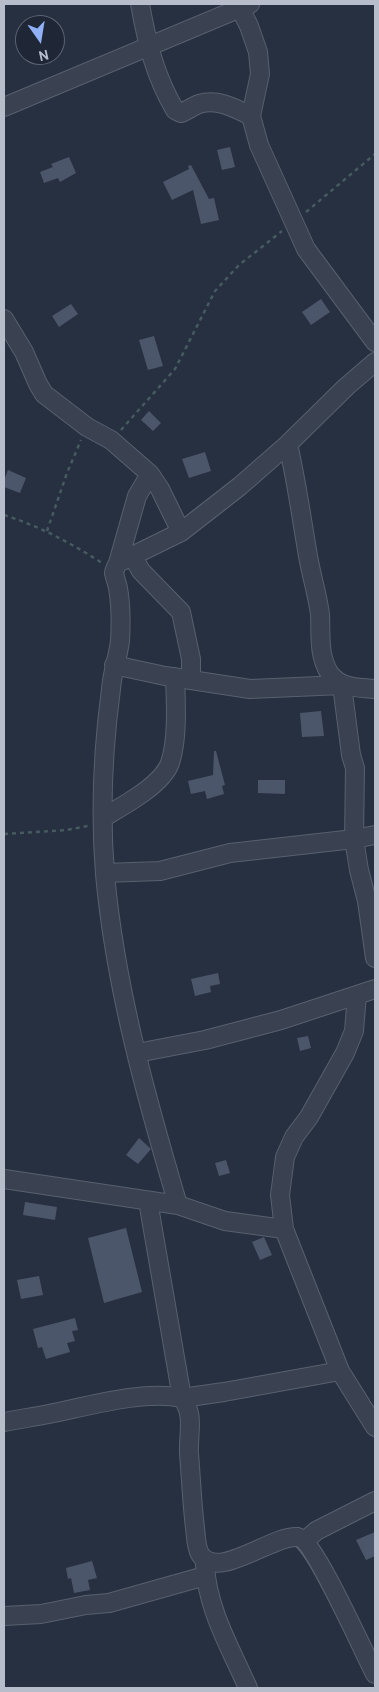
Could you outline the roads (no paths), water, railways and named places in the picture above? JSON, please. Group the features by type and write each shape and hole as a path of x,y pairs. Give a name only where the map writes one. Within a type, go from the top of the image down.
{"street":[{"path":"140,4 148,46 157,76 175,110 181,113 197,104 214,102 235,108 252,116"},
{"path":"4,107 245,6 249,26 258,52 260,74 252,116 259,145 306,249 375,342"},
{"path":"4,319 24,352 44,394 87,427 112,440 150,474 160,489 181,532"},
{"path":"121,563 181,532 240,486 288,444 346,387 375,362"},
{"path":"288,444 320,614 320,639 324,660 330,672 342,685 351,755 355,768 354,839 358,870 367,901 375,958"},
{"path":"150,474 137,496 121,563 118,589 120,642 114,665 106,731 105,873 114,941 137,1053 154,1124 178,1205"},
{"path":"104,820 155,782 169,764 183,678 191,659 181,612 141,571 121,563"},
{"path":"114,665 250,689 342,685 375,689"},
{"path":"105,873 160,871 230,853 375,835"},
{"path":"137,1053 205,1040 281,1020 375,989"},
{"path":"357,995 354,1031 346,1053 309,1117 294,1137 285,1157 280,1195 284,1230 340,1371 375,1427"},
{"path":"4,1179 178,1205 225,1221 284,1230"},
{"path":"148,1201 182,1398 190,1413 189,1448 196,1539 216,1615 248,1688"},
{"path":"4,1422 107,1402 168,1395 182,1398 340,1371"},
{"path":"305,1541 316,1531 375,1501"},
{"path":"4,1616 41,1614 86,1605 109,1603 205,1568 212,1563 225,1562 291,1538 300,1537 305,1541 330,1583 375,1674"}]}
